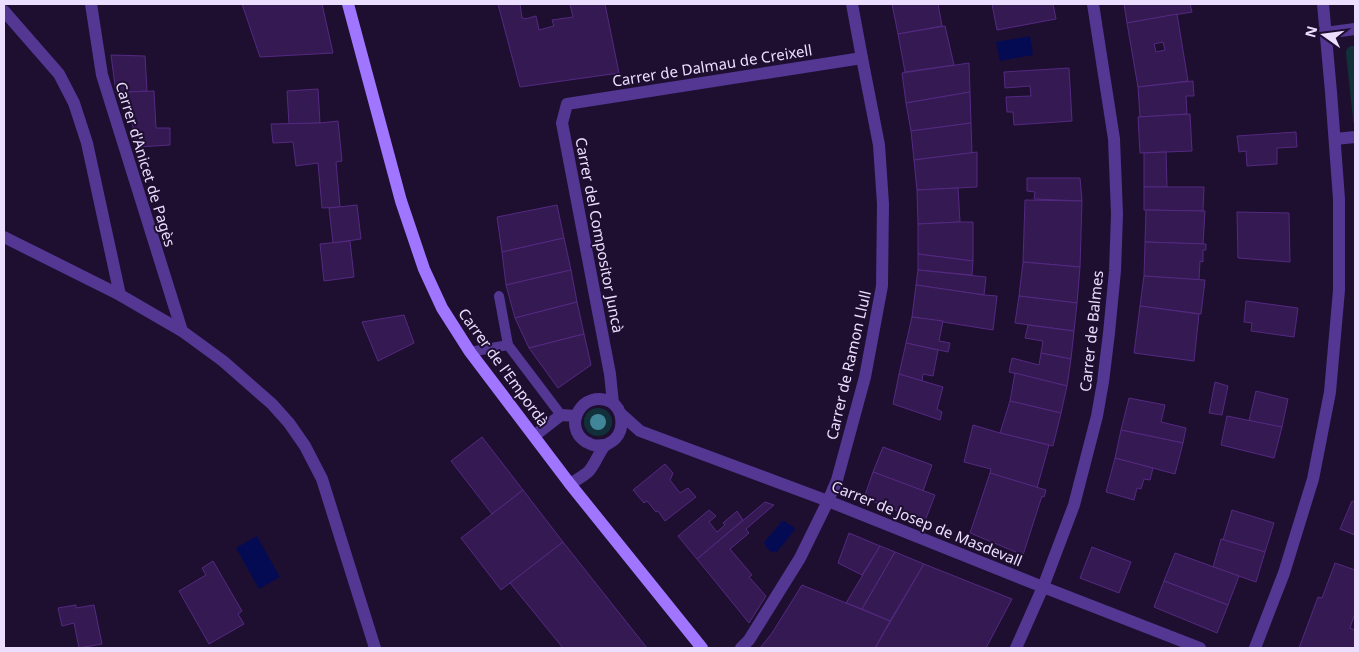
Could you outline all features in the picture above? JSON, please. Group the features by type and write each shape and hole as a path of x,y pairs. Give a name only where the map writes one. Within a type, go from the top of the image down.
{"main road":[{"name":"Carrer de l'Empordà","path":"348,4 401,201 424,270 442,308 470,352 570,484 702,648"}],"street":[{"name":"Carrer d'Anicet de Pagès","path":"91,4 102,75 182,331"},
{"name":"Carrer de Ramon Llull","path":"740,648 749,640 800,558 837,480 865,377 882,286 883,204 879,145 852,4"},
{"name":"Carrer de Balmes","path":"1016,648 1043,587 1074,505 1097,416 1106,352 1114,271 1117,214 1114,139 1093,4"},
{"path":"1255,648 1284,573 1313,480 1330,392 1339,290 1339,200 1323,4"},
{"path":"4,11 59,74 74,103 87,143 120,295"},
{"path":"1325,33 1355,29"},
{"name":"Carrer de Dalmau de Creixell","path":"567,104 862,58"},
{"name":"Carrer del Compositor Juncà","path":"567,104 562,123 610,374 612,405"},
{"path":"1334,139 1355,137"},
{"path":"4,237 120,295 182,331 223,361 272,404 290,423 305,446 322,479 375,648"},
{"path":"591,400 612,405 640,431 610,442 592,445 582,439 575,428 576,416 581,406 591,400"},
{"path":"570,484 589,471 622,427 612,405"},
{"path":"534,436 561,415 576,416"},
{"name":"Carrer de Josep de Masdevall","path":"640,431 828,501 1200,648"}],"lane":[{"path":"499,296 508,345 561,415"},
{"path":"470,352 508,345"}],"shaded area":[{"path":"1030,36 1033,55 1000,61 996,42"},
{"path":"1355,46 1355,123 1353,123 1346,54 1347,49"},
{"path":"598,408 608,412 612,422 608,432 598,436 588,432 584,422 588,412"},
{"path":"782,521 795,528 777,552 773,551 772,553 764,544"},
{"path":"257,536 280,577 259,589 236,548"}],"building":[{"path":"242,4 322,4 333,53 260,57"},
{"path":"498,4 520,4 522,18 536,16 539,30 554,26 552,20 573,17 570,4 605,4 619,73 520,87"},
{"path":"892,4 938,4 942,26 898,34"},
{"path":"992,4 1053,4 1056,19 997,30"},
{"path":"1124,4 1190,4 1192,12 1127,23"},
{"path":"1177,14 1188,81 1138,87 1127,23","holes":["1163,42 1165,50 1156,52 1154,44"]},
{"path":"945,26 954,65 905,72 898,34"},
{"path":"111,55 145,56 147,91 116,93"},
{"path":"969,63 970,92 906,103 902,73"},
{"path":"1069,68 1072,121 1014,125 1013,112 1007,112 1006,97 1031,96 1030,86 1005,88 1004,72"},
{"path":"1193,81 1194,96 1186,96 1187,114 1140,117 1138,87"},
{"path":"318,89 320,123 289,124 287,91"},
{"path":"154,91 156,128 170,128 170,145 138,147 124,92"},
{"path":"970,92 971,123 911,131 906,103"},
{"path":"1190,114 1192,151 1140,153 1138,117"},
{"path":"338,121 342,161 336,162 340,207 322,208 318,163 296,166 293,142 273,143 271,124"},
{"path":"971,123 972,153 914,160 911,131"},
{"path":"1296,132 1297,147 1277,148 1277,164 1247,166 1246,151 1239,152 1237,136"},
{"path":"977,152 977,187 917,190 914,160"},
{"path":"1166,152 1167,187 1144,187 1144,153"},
{"path":"1027,178 1080,178 1082,201 1034,199 1035,192 1027,191"},
{"path":"1144,187 1204,187 1203,211 1144,210"},
{"path":"958,188 960,222 918,224 917,190"},
{"path":"1025,200 1082,201 1080,267 1023,262"},
{"path":"357,205 361,239 333,243 329,208"},
{"path":"557,205 564,238 502,252 497,217"},
{"path":"1146,210 1205,211 1203,244 1145,242"},
{"path":"1237,212 1289,213 1290,262 1238,258"},
{"path":"973,222 973,261 918,254 918,224"},
{"path":"564,238 571,270 506,285 502,252"},
{"path":"350,241 354,277 324,281 320,244"},
{"path":"1145,242 1206,244 1206,250 1203,250 1203,262 1200,261 1199,280 1144,276"},
{"path":"918,254 973,261 972,275 918,270"},
{"path":"1023,262 1080,267 1077,303 1019,296"},
{"path":"571,270 577,302 515,318 506,285"},
{"path":"918,270 986,277 984,295 916,285"},
{"path":"1144,276 1205,280 1201,314 1140,306"},
{"path":"916,285 997,296 993,330 912,317"},
{"path":"1019,296 1077,303 1074,331 1015,323"},
{"path":"1246,301 1298,308 1294,337 1251,331 1252,323 1244,322"},
{"path":"577,302 584,334 529,348 515,318"},
{"path":"1140,306 1199,314 1194,361 1134,353"},
{"path":"404,315 414,343 378,361 362,322"},
{"path":"912,317 943,321 939,341 950,343 948,352 906,343"},
{"path":"1028,325 1074,331 1071,359 1041,353 1043,341 1025,338"},
{"path":"584,334 591,365 558,388 529,348"},
{"path":"906,343 938,350 933,376 923,374 922,381 899,374"},
{"path":"1041,353 1071,359 1067,386 1009,372 1012,358 1039,365"},
{"path":"1015,373 1067,386 1061,413 1010,401"},
{"path":"899,374 943,387 937,409 942,412 940,420 893,404"},
{"path":"1215,382 1228,386 1222,415 1209,413"},
{"path":"1256,391 1288,399 1282,427 1249,421"},
{"path":"1129,398 1165,405 1161,422 1186,428 1183,443 1121,430"},
{"path":"1010,401 1061,413 1053,446 1000,433"},
{"path":"1227,416 1282,427 1274,458 1221,445"},
{"path":"973,425 1049,445 1037,488 990,473 991,469 964,462"},
{"path":"1121,430 1183,443 1175,474 1115,458"},
{"path":"482,437 523,490 492,514 451,461"},
{"path":"883,447 932,465 923,491 873,472"},
{"path":"1115,458 1153,468 1150,480 1144,479 1141,489 1137,488 1134,500 1106,492"},
{"path":"665,464 673,473 670,480 680,493 688,488 696,497 665,521 658,511 656,512 647,501 644,503 633,490"},
{"path":"873,472 935,495 925,521 864,498"},
{"path":"990,473 1046,490 1044,497 1042,496 1023,555 970,533"},
{"path":"523,490 563,542 501,590 461,538"},
{"path":"1352,501 1355,502 1355,535 1340,529"},
{"path":"765,502 774,505 746,529 749,533 730,549 752,575 749,577 766,596 749,623 697,559"},
{"path":"709,510 716,516 709,522 717,532 725,525 723,523 737,511 743,520 697,559 678,536"},
{"path":"1232,510 1274,523 1265,552 1223,540"},
{"path":"849,533 880,546 862,575 838,563"},
{"path":"1221,539 1265,552 1256,582 1213,567"},
{"path":"563,542 647,648 563,648 510,583"},
{"path":"880,546 895,552 862,609 846,603"},
{"path":"1092,547 1131,562 1119,593 1080,578"},
{"path":"895,552 924,564 890,621 862,609"},
{"path":"1175,553 1239,576 1228,605 1164,581"},
{"path":"213,561 242,611 238,614 244,624 209,644 179,591 206,575 202,568"},
{"path":"1335,563 1355,570 1355,613 1350,628 1355,630 1355,648 1299,648 1318,597 1322,598"},
{"path":"924,564 1012,599 986,648 875,648"},
{"path":"1164,581 1228,605 1217,633 1154,607"},
{"path":"802,585 890,621 875,648 760,648 772,633"},
{"path":"76,605 76,608 94,605 102,644 79,648 74,623 62,626 58,608"}]}
